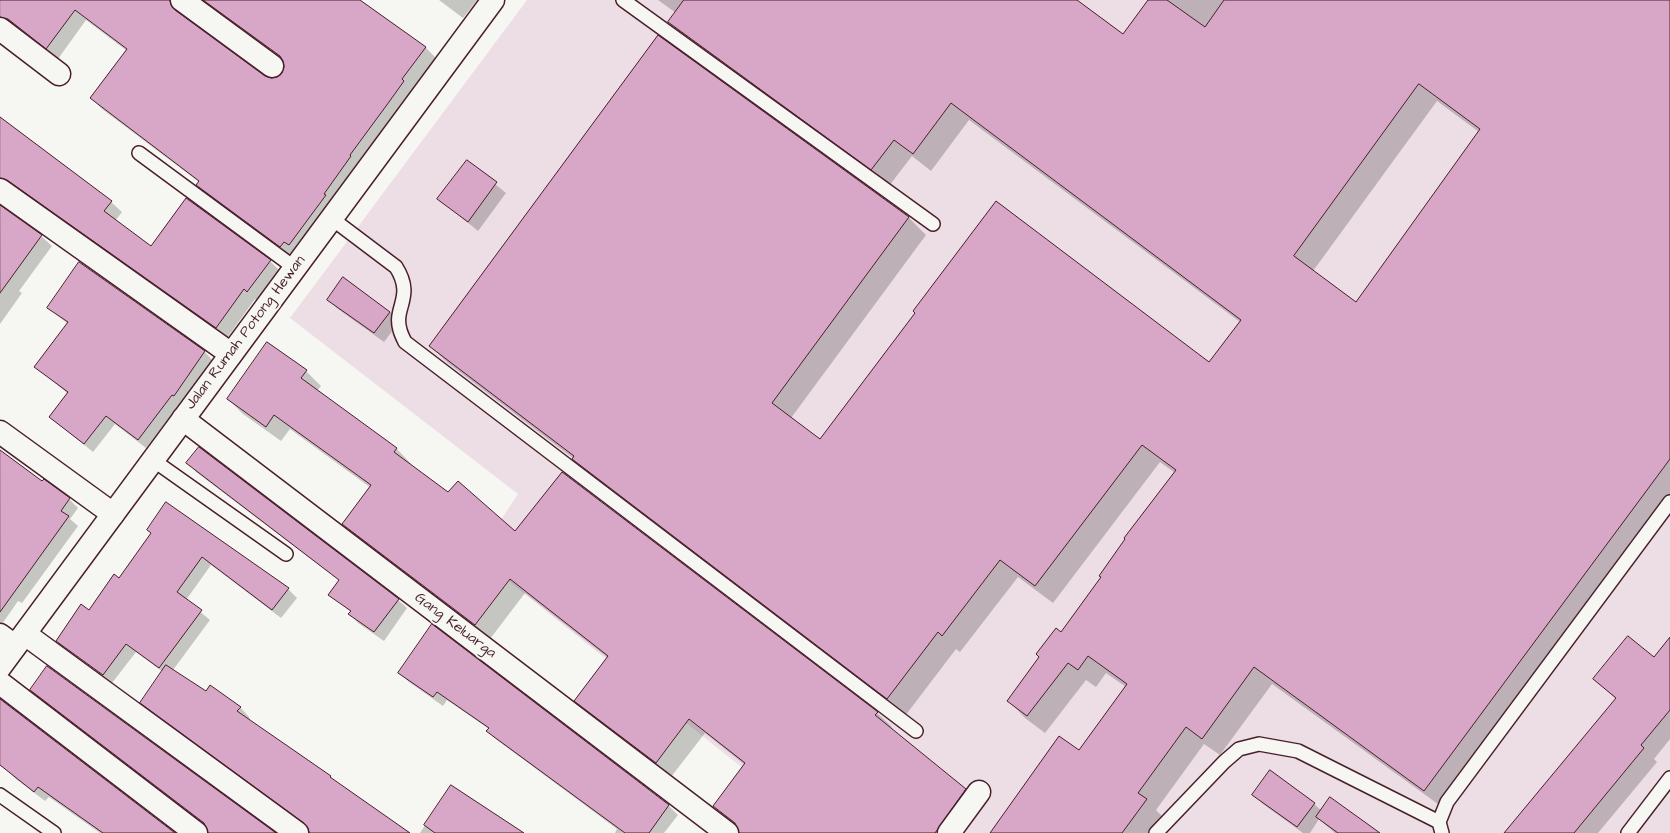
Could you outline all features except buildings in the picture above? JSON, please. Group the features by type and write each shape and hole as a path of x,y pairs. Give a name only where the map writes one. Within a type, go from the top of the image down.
{"street":[{"path":"182,0 272,66"},
{"name":"Jalan Rumah Potong Hewan","path":"0,667 13,638 113,514 493,0"},
{"path":"0,29 59,74"},
{"path":"0,190 231,354"},
{"name":"Gang Keluarga","path":"183,419 727,833"},
{"path":"0,432 113,514"},
{"path":"13,638 297,833"},
{"path":"0,683 196,833"},
{"path":"949,833 979,792"}],"lane":[{"path":"623,0 933,224"},
{"path":"139,153 295,268"},
{"path":"331,218 396,267 402,277 405,291 400,314 399,329 405,342 916,731"},
{"path":"153,460 286,554"},
{"path":"1156,833 1224,762 1239,749 1259,744 1298,751 1440,827 1447,802 1670,502"},
{"path":"1628,833 1670,778"},
{"path":"0,795 54,833"}],"shaded area":[{"path":"527,0 1670,0 1670,833 824,833 477,556 518,494 290,318"}]}
